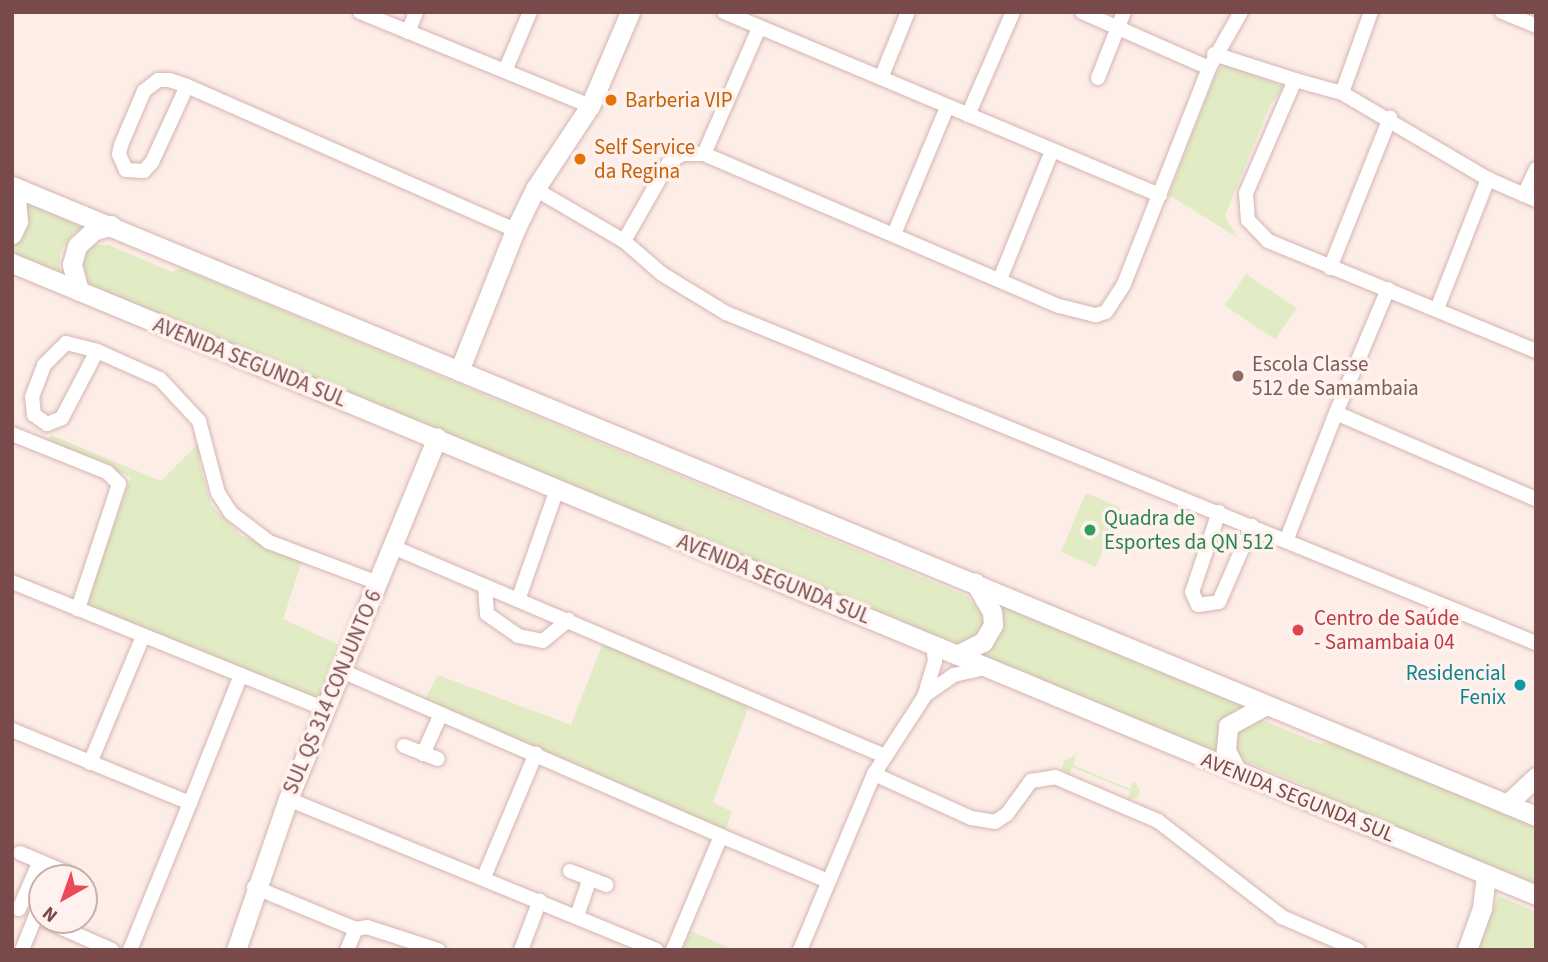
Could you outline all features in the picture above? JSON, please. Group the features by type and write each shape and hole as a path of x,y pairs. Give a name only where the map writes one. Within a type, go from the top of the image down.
{"main road":[{"path":"459,371 515,230 535,189 590,106 630,12"},
{"path":"12,234 18,221 13,186 1535,816 1536,777"},
{"path":"79,292 72,264 77,246 93,232 111,225"},
{"name":"AVENIDA SEGUNDA SUL","path":"12,263 1536,895"},
{"name":"SUL QS 314 CONJUNTO 6","path":"236,950 254,887 288,799 437,438"},
{"path":"959,654 983,642 993,625 992,611 975,583"},
{"path":"1237,772 1226,750 1228,726 1266,705"},
{"path":"1507,804 1536,777"},
{"path":"1467,950 1495,878"}],"street":[{"path":"360,12 590,106"},
{"path":"408,32 416,12"},
{"path":"505,71 530,12"},
{"path":"724,12 1160,195"},
{"path":"881,78 908,12"},
{"path":"968,115 1013,12"},
{"path":"1082,12 1117,29 1212,61 1342,93 1390,118 1488,179 1530,197 1536,169"},
{"path":"1098,78 1124,12"},
{"path":"624,241 668,164 682,154 704,154 1082,314 1106,312 1124,284 1212,61 1241,12"},
{"path":"1342,93 1371,12"},
{"path":"1502,12 1536,26"},
{"path":"704,154 759,28"},
{"path":"187,86 152,162 144,171 126,170 119,155 121,145 144,91 158,80 187,86 515,230"},
{"path":"1295,80 1246,193 1245,207 1254,229 1268,241 1536,351"},
{"path":"894,234 947,107"},
{"path":"1331,268 1390,118"},
{"path":"1000,279 1052,151"},
{"path":"1437,309 1488,179"},
{"path":"535,189 624,241 662,274 726,313 1536,643"},
{"path":"1286,541 1388,289"},
{"path":"97,351 69,409 54,424 47,424 34,415 31,405 51,355 72,343 97,351 160,379 199,421 218,493 249,530 269,542 378,583"},
{"path":"1336,413 1536,499"},
{"path":"39,444 47,424"},
{"path":"12,434 107,472 119,484 78,609"},
{"path":"518,600 551,513 557,489"},
{"path":"1219,512 1192,592 1198,605 1219,602 1252,526"},
{"path":"393,547 885,756"},
{"path":"12,582 325,709"},
{"path":"485,586 487,614 518,636 543,641 568,620"},
{"path":"90,762 143,636"},
{"path":"800,950 874,774 924,697 935,662 933,643"},
{"path":"924,697 954,675 988,667"},
{"path":"342,671 828,881"},
{"path":"130,950 241,675"},
{"path":"423,754 441,714"},
{"path":"12,730 190,803"},
{"path":"404,747 438,759"},
{"path":"484,877 536,753"},
{"path":"874,774 990,822 1003,819 1031,781 1055,777 1158,821 1282,917 1358,950"},
{"path":"288,799 484,877 656,950"},
{"path":"673,950 721,836"},
{"path":"20,853 47,864"},
{"path":"16,908 40,861"},
{"path":"570,871 606,885"},
{"path":"577,916 590,879"},
{"path":"254,887 356,929 378,928 438,950"},
{"path":"520,950 540,900"},
{"path":"347,950 356,929"},
{"path":"22,950 32,934"},
{"path":"75,934 112,950"}],"green space":[{"path":"1229,64 1284,87 1270,105 1225,216 1237,237 1169,195 1212,82 1221,67"},
{"path":"24,199 88,226 74,233 61,251 59,266 65,281 12,257"},
{"path":"89,245 109,245 172,272 181,268 967,596 987,618 984,633 965,647 946,641 92,287 80,274 80,255"},
{"path":"1246,274 1297,308 1275,340 1225,306"},
{"path":"51,435 161,481 199,443 200,467 212,506 242,536 302,561 283,619 344,647 320,701 86,604 131,477 48,442"},
{"name":"Quadra de Esportes da QN 512","path":"1086,493 1121,508 1096,567 1061,552"},
{"path":"998,602 1245,705 1229,716 1223,758 976,655 993,645 999,635"},
{"path":"603,643 750,703 713,802 732,812 725,831 424,701 438,675 571,725"},
{"path":"1260,719 1320,744 1332,742 1536,825 1536,888 1311,794 1305,785 1244,761 1233,749 1234,733"},
{"path":"1076,755 1073,765 1130,789 1134,781 1140,790 1138,797 1127,800 1130,791 1072,767 1069,775 1062,769 1064,761"},
{"path":"1499,896 1536,912 1536,950 1475,950"},
{"path":"691,931 734,950 683,950"}],"place":[{"name":"Barberia VIP","path":"611,100"},
{"name":"Self Service da Regina","path":"580,159"},
{"name":"Escola Classe 512 de Samambaia","path":"1238,376"},
{"name":"Quadra de Esportes da QN 512","path":"1090,530"},
{"name":"Centro de Saúde - Samambaia 04","path":"1298,630"},
{"name":"Residencial Fenix","path":"1520,685"}]}
